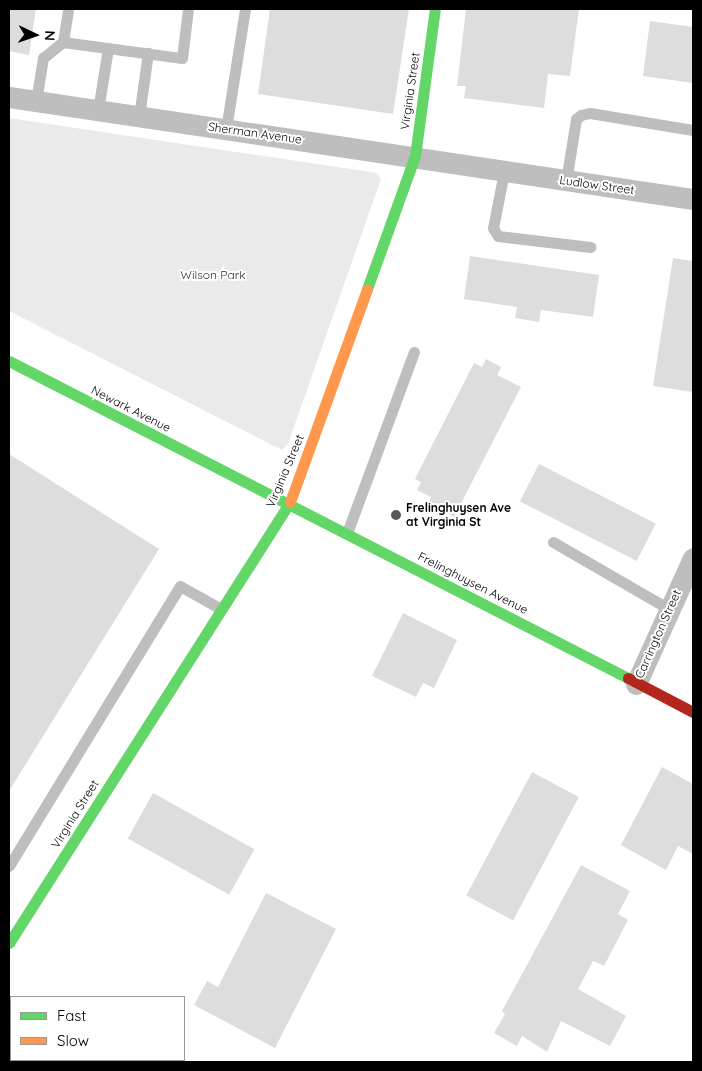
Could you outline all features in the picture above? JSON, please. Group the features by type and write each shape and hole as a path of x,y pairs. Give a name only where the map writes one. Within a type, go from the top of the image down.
{"street":[{"name":"Virginia Street","path":"9,943 288,504 415,156 435,9"},
{"name":"Sherman Avenue","path":"9,97 415,156 503,172"},
{"name":"Ludlow Street","path":"503,172 693,199"},
{"name":"Newark Avenue","path":"9,361 240,481"},
{"name":"Frelinghuysen Avenue","path":"240,481 347,533 693,712"},
{"name":"Carrington Street","path":"636,684 693,558"}],"lane":[{"path":"36,101 43,58 63,42 68,9"},
{"path":"63,42 182,58 188,9"},
{"path":"226,129 245,9"},
{"path":"98,110 108,48"},
{"path":"139,116 148,53"},
{"path":"566,181 576,119 580,115 590,113 693,130"},
{"path":"503,172 493,228 498,236 590,247"},
{"path":"347,533 414,352"},
{"path":"553,542 669,609"},
{"path":"9,866 180,586 221,609"}],"green space":[{"name":"Wilson Park","path":"9,118 377,173 381,179 288,444 282,450 9,311"}],"building":[{"path":"9,9 36,9 29,55 9,51"},
{"path":"270,9 409,9 393,114 258,94"},
{"path":"466,9 579,9 570,76 548,74 544,108 464,98 466,86 457,86"},
{"path":"650,21 693,27 693,83 643,76"},
{"path":"470,256 599,275 593,317 541,310 539,322 515,318 517,307 464,299"},
{"path":"673,258 693,261 693,392 653,386"},
{"path":"486,359 501,367 497,375 521,387 454,517 428,504 431,497 417,490 421,482 415,479 474,363 482,367"},
{"path":"9,454 159,549 9,791"},
{"path":"539,464 656,523 637,561 520,501"},
{"path":"403,613 457,640 434,688 423,683 416,697 372,676"},
{"path":"662,767 693,784 693,854 678,846 666,870 621,845"},
{"path":"532,772 579,797 513,920 466,896"},
{"path":"153,793 254,849 229,895 128,838"},
{"path":"581,865 630,891 618,914 628,920 604,966 593,961 578,989 626,1016 610,1046 561,1021 547,1052 522,1036 517,1046 494,1033 505,1014 502,1011"},
{"path":"266,893 336,929 275,1048 194,1005 207,981 218,987"}],"traffic: fast":[{"path":"367,289 415,156 435,9"},
{"path":"9,361 628,678"},
{"path":"9,943 290,502"}],"traffic: slow":[{"path":"290,502 367,289"}],"traffic: jam":[{"path":"628,678 693,712"}],"place":[{"name":"Frelinghuysen Ave at Virginia St","path":"396,515"}]}
